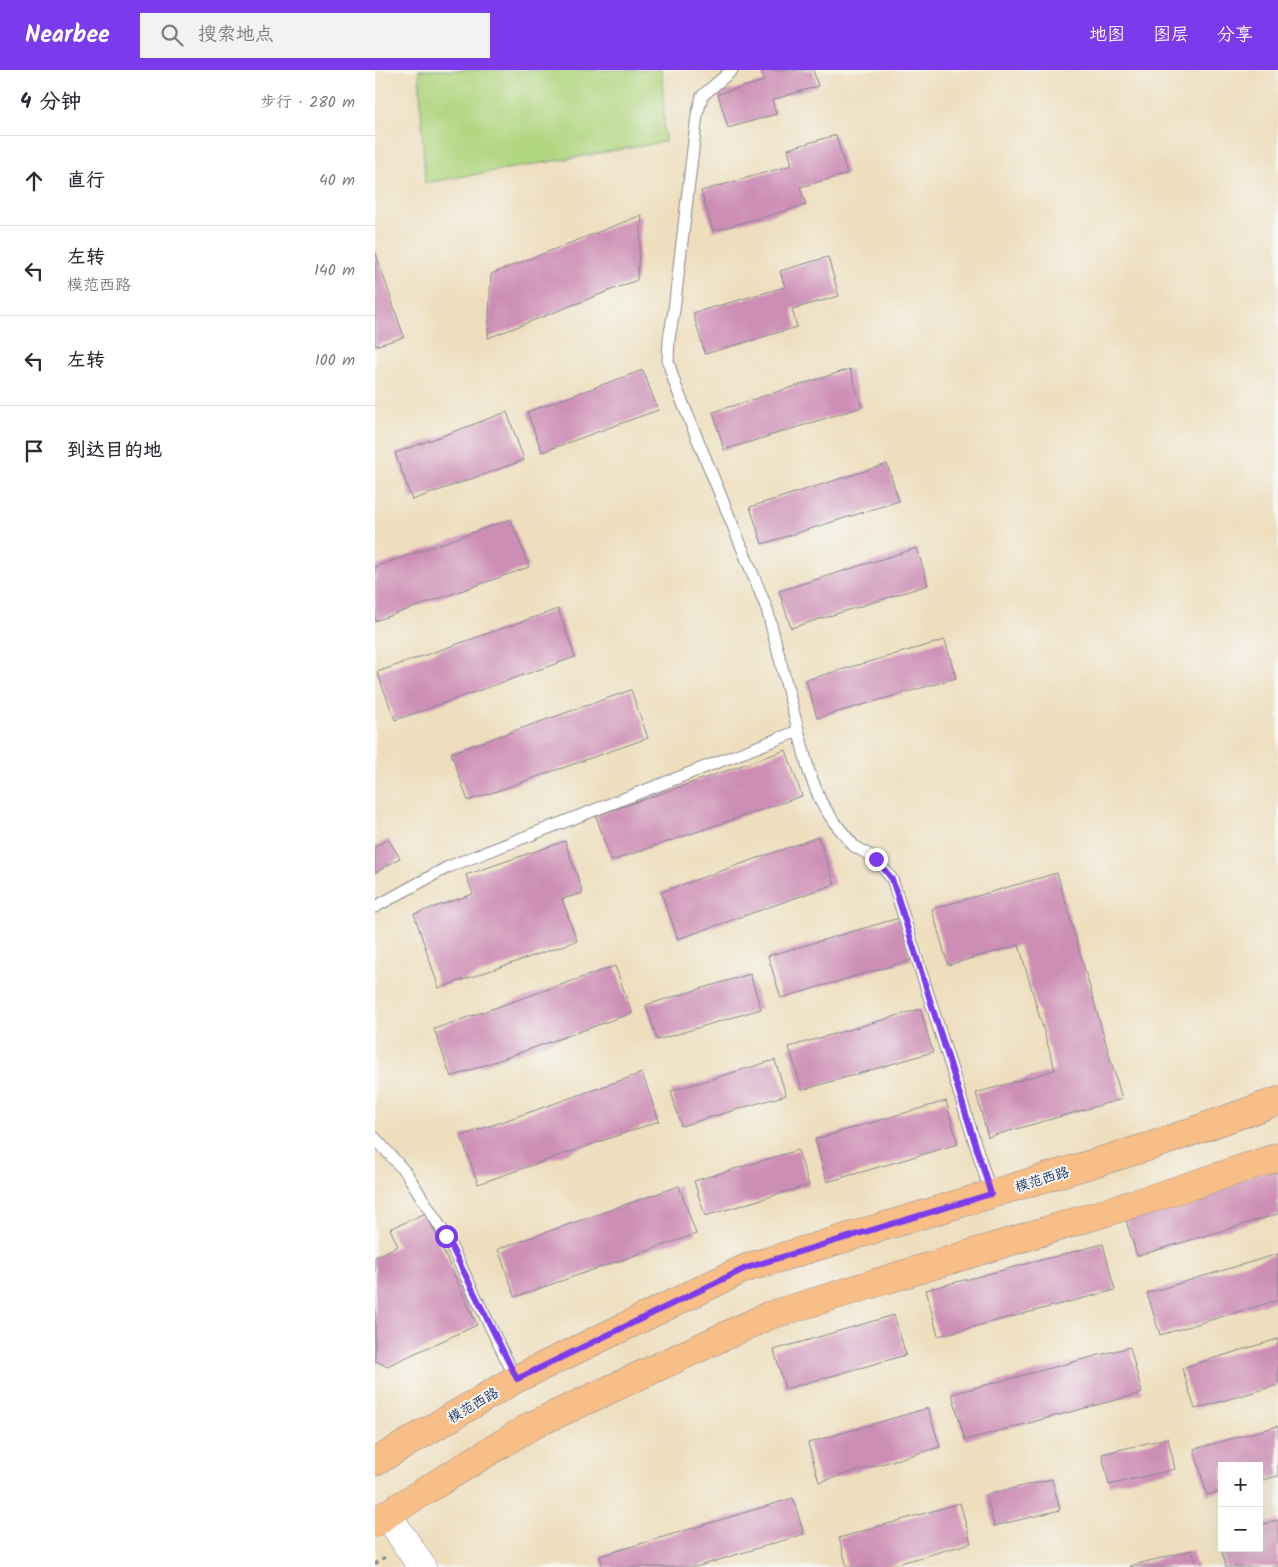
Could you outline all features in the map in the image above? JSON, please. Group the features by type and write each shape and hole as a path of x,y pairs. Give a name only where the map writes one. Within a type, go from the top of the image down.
{"main road":[{"name":"模范西路","path":"375,1462 517,1379 746,1268 1154,1145 1278,1101"},
{"path":"381,1518 531,1426 769,1316 1159,1196 1278,1157"}],"street":[{"path":"381,1518 423,1567"}],"lane":[{"path":"732,70 702,96 697,115 669,339 668,361 675,384 767,609 809,772 821,802 834,822 854,846 876,859 892,879 991,1194"},
{"path":"375,907 448,868 798,731"},
{"path":"375,1138 407,1174 446,1236 517,1379"}],"green space":[{"path":"419,70 662,70 665,142 425,183"}],"building":[{"path":"761,70 813,70 818,86 772,100 776,114 728,128 718,94 764,81"},
{"path":"836,135 847,174 800,187 806,205 713,231 701,191 792,165 788,149"},
{"path":"642,215 637,280 488,338 491,274"},
{"path":"375,251 404,337 375,346"},
{"path":"828,257 839,296 792,309 797,327 705,354 693,313 785,287 780,271"},
{"path":"850,369 862,407 724,450 713,412"},
{"path":"643,370 658,410 542,452 527,412"},
{"path":"507,412 524,460 412,500 395,453"},
{"path":"887,464 899,501 762,544 750,507"},
{"path":"511,519 529,567 375,621 375,567"},
{"path":"917,548 928,585 791,628 779,591"},
{"path":"558,609 575,657 395,720 377,672"},
{"path":"945,640 956,678 817,718 806,680"},
{"path":"631,690 648,738 468,801 451,753"},
{"path":"786,750 802,796 611,861 596,816"},
{"path":"818,837 835,884 678,939 661,892"},
{"path":"388,839 400,858 375,873 375,847"},
{"path":"565,841 583,893 562,899 577,941 439,988 414,914 473,894 466,875"},
{"path":"1057,873 1122,1099 988,1137 976,1093 1055,1070 1019,945 948,965 932,909"},
{"path":"899,918 911,960 781,998 768,956"},
{"path":"615,966 632,1013 451,1077 434,1029"},
{"path":"750,974 761,1009 657,1040 646,1005"},
{"path":"920,1009 933,1052 802,1090 789,1047"},
{"path":"775,1060 786,1095 681,1126 671,1091"},
{"path":"642,1073 659,1121 478,1184 461,1136"},
{"path":"946,1101 958,1144 827,1182 815,1139"},
{"path":"798,1150 809,1185 705,1216 694,1181"},
{"path":"1278,1168 1278,1214 1137,1256 1124,1214"},
{"path":"679,1186 696,1234 515,1297 498,1249"},
{"path":"426,1213 477,1325 387,1366 375,1361 375,1257 398,1246 390,1229"},
{"path":"1103,1244 1115,1290 938,1336 926,1290"},
{"path":"1278,1254 1278,1300 1160,1335 1147,1293"},
{"path":"894,1315 906,1355 785,1389 774,1350"},
{"path":"1278,1339 1278,1385 1195,1409 1182,1368"},
{"path":"1130,1347 1142,1393 965,1440 952,1394"},
{"path":"928,1408 940,1447 819,1482 808,1443"},
{"path":"1278,1426 1278,1476 1263,1480 1263,1462 1218,1462 1218,1492 1207,1495 1194,1449"},
{"path":"1168,1438 1175,1469 1109,1485 1102,1454"},
{"path":"1052,1479 1060,1510 994,1526 986,1495"},
{"path":"793,1498 804,1534 696,1567 603,1567 600,1556"},
{"path":"960,1503 971,1543 886,1567 847,1567 839,1538"},
{"path":"1278,1520 1278,1567 1226,1567 1222,1552 1263,1552 1263,1524"},
{"path":"1192,1550 1197,1567 1130,1567 1130,1566"}],"route":[{"path":"446,1236 517,1379 746,1268 991,1194 892,879 876,859"}]}
